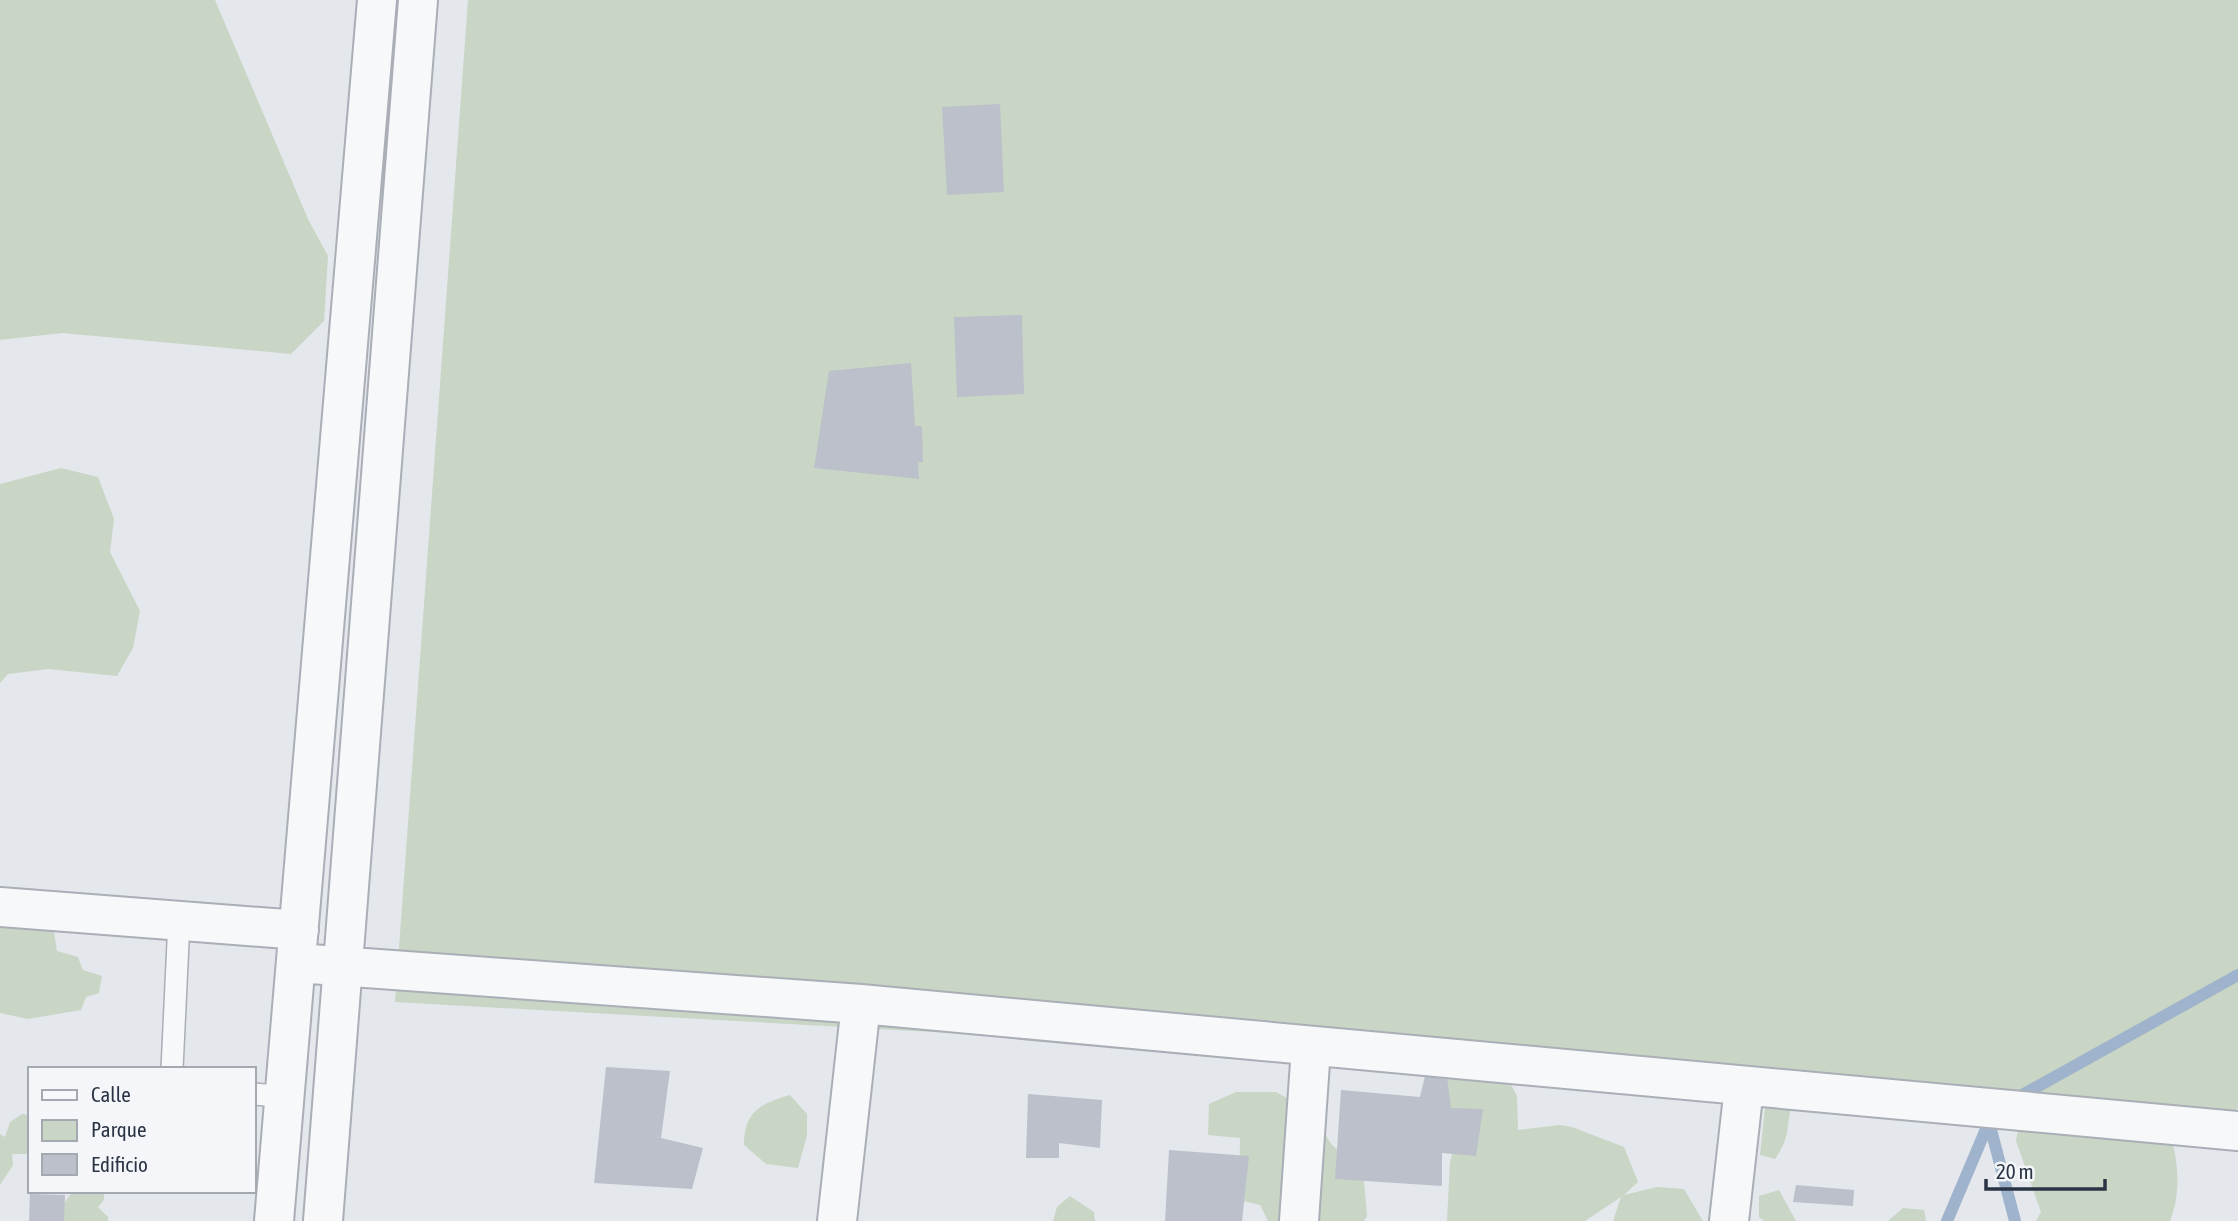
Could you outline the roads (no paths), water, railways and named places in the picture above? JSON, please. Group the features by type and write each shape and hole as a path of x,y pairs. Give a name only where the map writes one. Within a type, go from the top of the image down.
{"street":[{"path":"274,1221 270,1096 298,946 377,0"},
{"path":"323,1221 418,0"},
{"path":"0,906 179,921 298,946 343,966 861,1004 1311,1048 2238,1131"},
{"path":"837,1221 861,1004"},
{"path":"1299,1221 1311,1048"},
{"path":"1729,1221 1744,1087"}],"lane":[{"path":"172,1067 179,921"}],"waterway":[{"path":"2024,1094 2238,975"},
{"path":"1989,1122 2015,1221"},
{"path":"1947,1221 1989,1122"}]}
